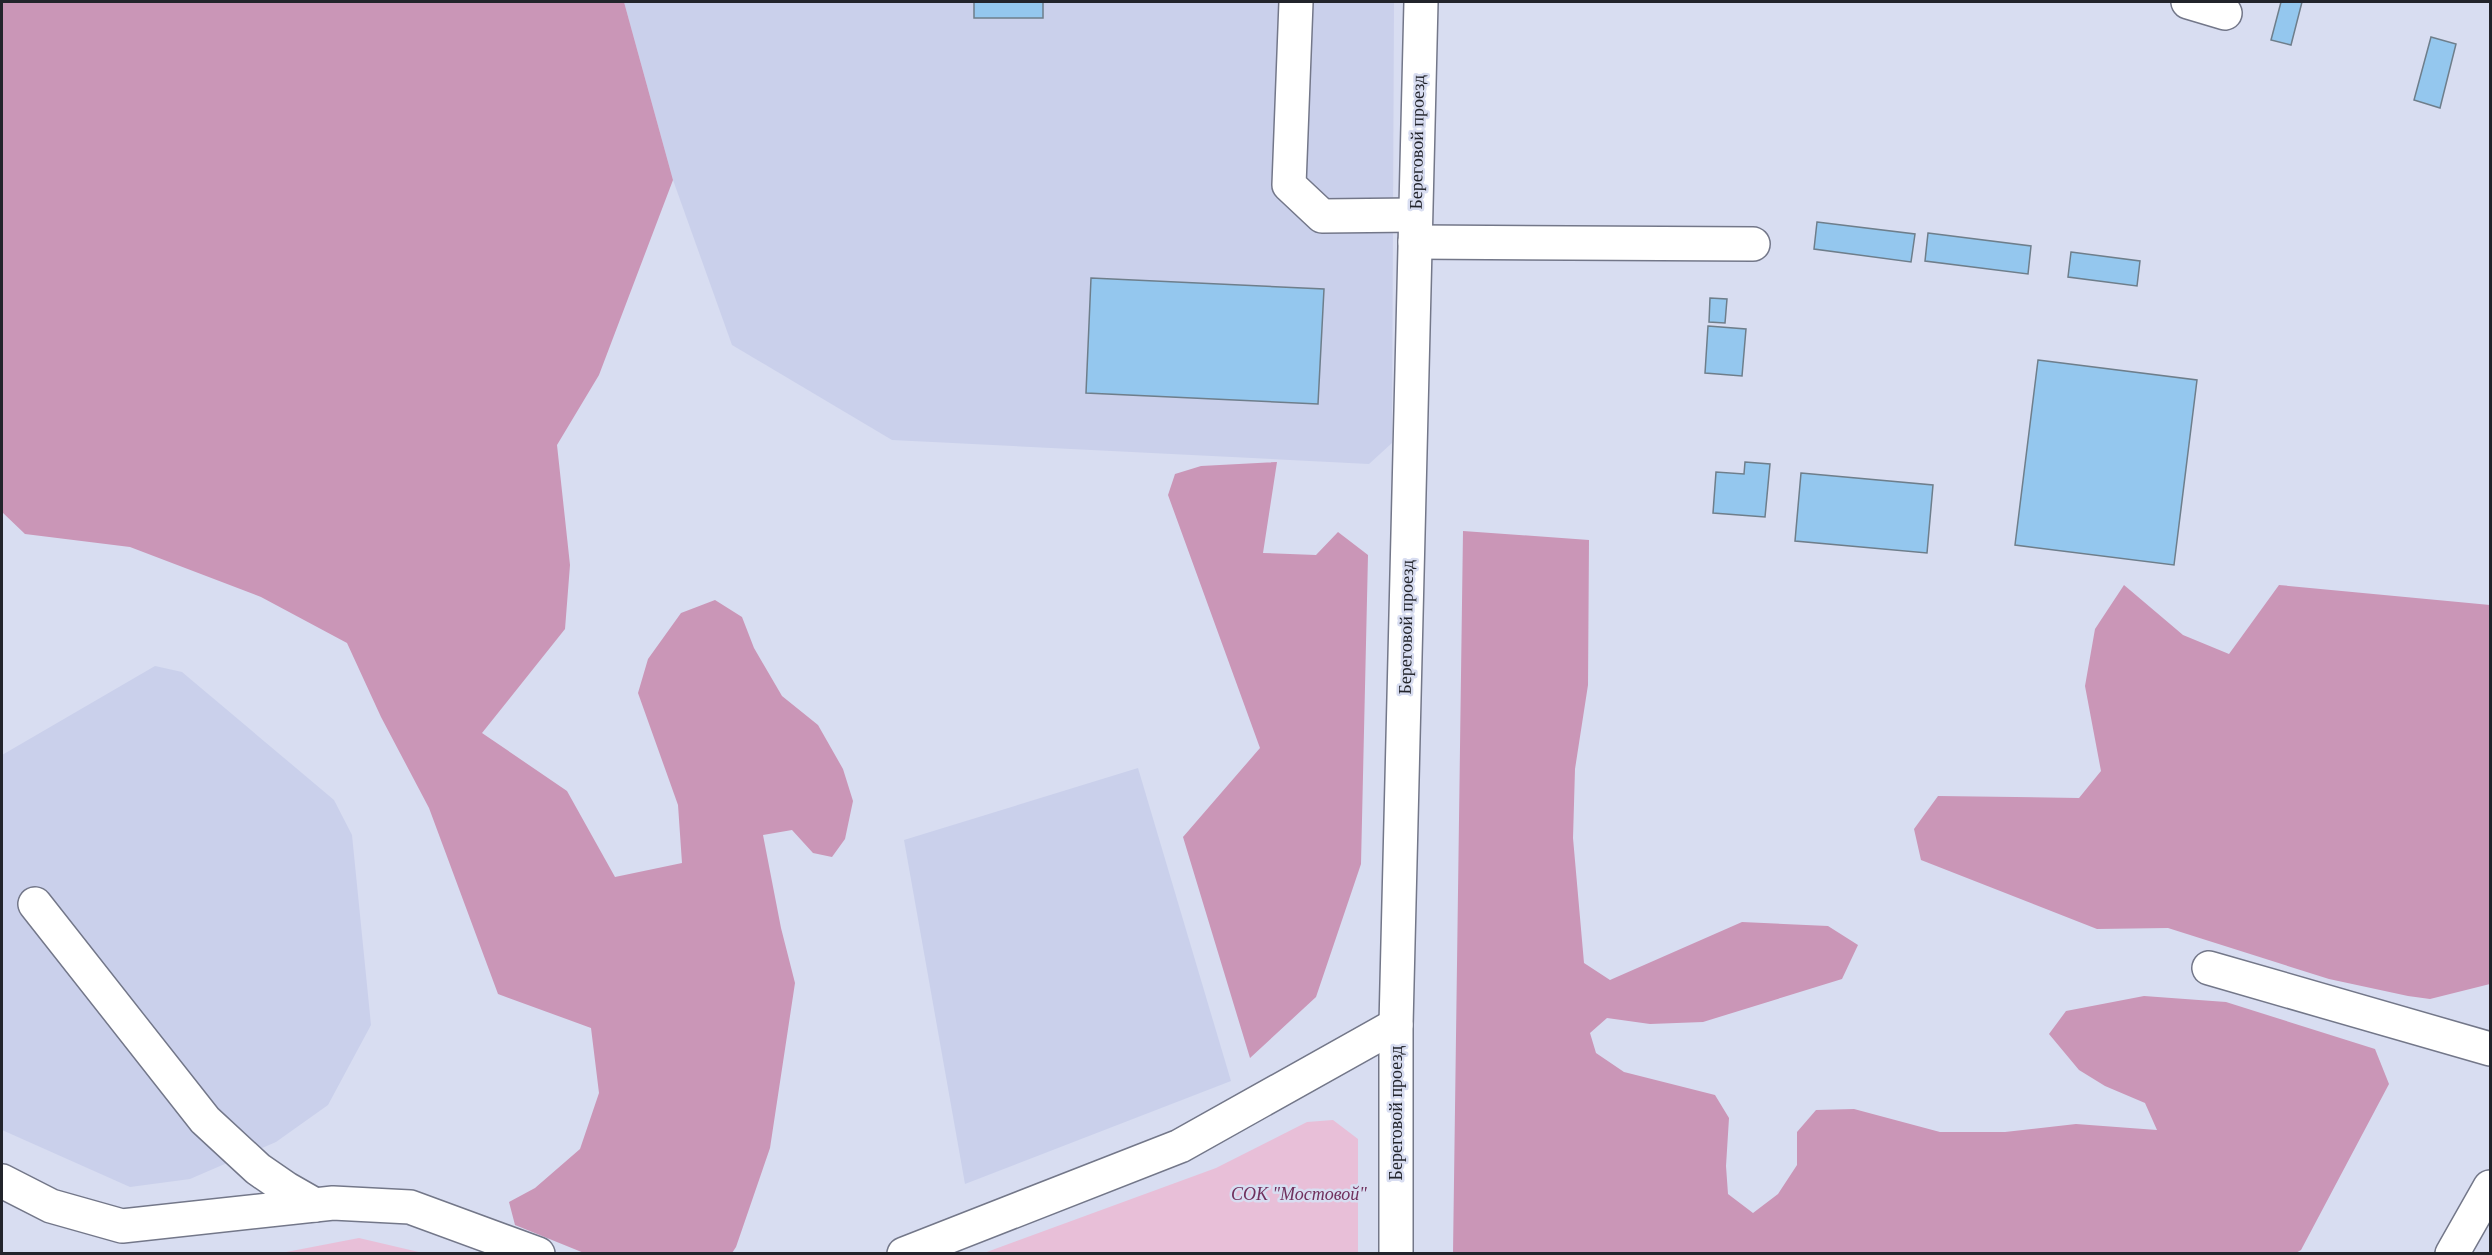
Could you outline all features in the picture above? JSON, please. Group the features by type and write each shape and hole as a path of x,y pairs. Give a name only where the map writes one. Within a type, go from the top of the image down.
{"street":[{"path":"1296,2 1289,185 1322,216 1415,229 1753,244"},
{"name":"Береговой проезд","path":"1396,1254 1396,1024 1420,2"},
{"path":"2188,2 2225,12"},
{"path":"35,904 205,1120 258,1169 287,1190 315,1205"},
{"path":"2210,968 2490,1049"},
{"path":"904,1254 1180,1146 1396,1024"},
{"path":"2,1181 51,1206 122,1226 333,1203 410,1207 538,1254"},
{"path":"2451,1254 2490,1187"}],"shaded area":[{"path":"2,2 624,2 673,180 599,375 557,445 570,565 565,629 482,733 567,791 615,877 682,863 678,805 638,693 648,659 681,613 715,600 742,617 754,648 782,696 818,725 843,769 853,801 845,839 832,857 813,853 792,830 763,835 781,928 795,983 770,1148 732,1253 584,1253 515,1225 509,1202 535,1188 580,1149 599,1093 591,1028 498,994 429,808 381,717 347,643 261,597 130,547 25,534 2,512"},
{"path":"624,2 1394,2 1392,443 1369,464 892,440 732,345 673,180"},
{"path":"1277,462 1263,553 1316,555 1338,532 1368,555 1361,864 1316,997 1250,1058 1183,837 1260,748 1168,495 1175,474 1201,466"},
{"path":"1463,531 1589,540 1588,685 1575,769 1573,838 1584,963 1610,980 1742,922 1828,926 1858,945 1842,979 1703,1022 1650,1024 1607,1018 1590,1033 1596,1053 1624,1072 1715,1095 1729,1118 1726,1166 1728,1194 1753,1213 1778,1194 1797,1165 1797,1132 1816,1110 1854,1109 1940,1132 2005,1132 2076,1124 2157,1130 2145,1103 2105,1086 2079,1070 2049,1034 2066,1011 2144,996 2226,1002 2375,1049 2389,1084 2301,1250 2294,1254 1453,1253"},
{"path":"2124,585 2183,635 2229,654 2279,585 2490,605 2490,984 2430,999 2408,996 2329,979 2168,928 2097,929 1921,860 1914,829 1938,796 2079,798 2101,771 2085,686 2095,629"},
{"path":"155,666 182,672 334,800 352,835 371,1025 328,1105 276,1142 190,1179 130,1187 2,1130 2,755"},
{"path":"1138,768 1231,1081 965,1184 904,840"}],"green space":[{"name":"СОК \"Мостовой\"","path":"1333,1120 1358,1139 1358,1253 984,1253 1216,1168 1307,1122"},
{"path":"359,1238 423,1253 281,1253"}],"building":[{"path":"974,2 1043,2 1043,18 974,18"},
{"path":"2281,2 2302,2 2291,45 2271,40"},
{"path":"2431,37 2456,44 2440,108 2414,100"},
{"path":"1817,222 1915,234 1911,262 1814,249"},
{"path":"1928,233 2031,246 2028,274 1925,261"},
{"path":"2071,252 2140,261 2137,286 2068,277"},
{"path":"1091,278 1324,289 1318,404 1086,393"},
{"path":"1710,298 1727,299 1725,323 1709,322"},
{"path":"1708,326 1746,329 1742,376 1705,373"},
{"path":"2038,360 2197,380 2174,565 2015,545"},
{"path":"1745,462 1770,464 1765,517 1713,513 1716,472 1744,474"},
{"path":"1801,473 1933,485 1927,553 1795,541"}]}
